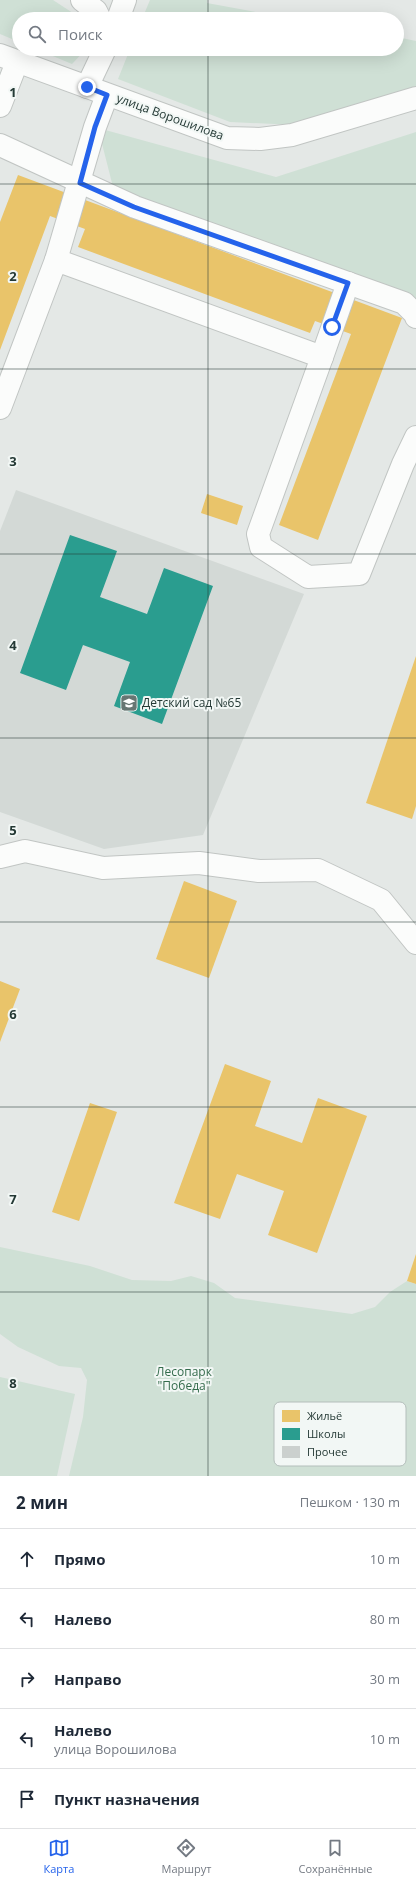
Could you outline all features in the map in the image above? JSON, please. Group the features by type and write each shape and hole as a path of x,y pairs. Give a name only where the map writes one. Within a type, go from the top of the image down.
{"street":[{"path":"82,0 96,12"},
{"path":"121,12 125,0"},
{"path":"0,408 56,260 66,222 80,183 95,127 97,91 104,56"},
{"path":"0,106 8,59"},
{"name":"улица Ворошилова","path":"8,59 227,138 260,139 292,135 416,98"},
{"path":"0,145 134,207 404,304 415,314 416,317"},
{"path":"56,260 322,357"},
{"path":"348,283 258,534 261,547 308,577 359,574 403,464 416,437"},
{"path":"0,843 25,851 103,868 199,863 258,870 318,870 381,900 416,943"},
{"path":"0,857 25,851"}],"shaded area":[{"name":"Детский сад №65","path":"16,490 304,594 203,835 104,849 0,812 0,531"}],"green space":[{"path":"0,0 53,0 71,12 12,12 12,39 0,34"},
{"path":"150,0 207,0 207,3 256,12 145,12"},
{"path":"404,38 416,41 416,86 295,125 230,122 118,79 127,56 404,56"},
{"path":"53,56 79,56 72,64"},
{"path":"98,128 276,177 416,132 416,303 113,187"},
{"name":"Лесопарк \"Победа\"","path":"0,1247 90,1266 132,1280 171,1281 191,1276 214,1283 235,1298 352,1314 375,1307 390,1292 407,1281 416,1284 416,1476 69,1476 83,1417 87,1380 81,1368 59,1366 18,1347 0,1334"},
{"path":"0,1377 75,1394 57,1476 0,1476"}],"building: Жильё":[{"path":"18,175 402,318 318,540 279,525 351,334 315,321 310,333 78,247 85,229 50,216 0,350 0,222"},
{"path":"207,494 243,506 237,525 201,513"},
{"path":"416,656 416,806 412,819 366,803"},
{"path":"184,881 237,901 209,978 156,959"},
{"path":"0,981 20,989 0,1042"},
{"path":"225,1064 271,1081 255,1126 302,1143 318,1098 367,1116 317,1253 268,1235 284,1191 237,1174 220,1219 174,1203"},
{"path":"90,1103 117,1112 79,1221 52,1212"},
{"path":"416,1254 416,1284 407,1281"}],"building: Школы":[{"path":"70,535 117,551 100,597 147,614 164,568 213,586 162,724 114,706 130,662 83,645 66,690 20,673"}],"place":[{"name":"Детский сад №65","path":"129,703"}],"route":[{"path":"87,87 107,95 95,127 80,183 134,207 348,283 332,327"}]}
